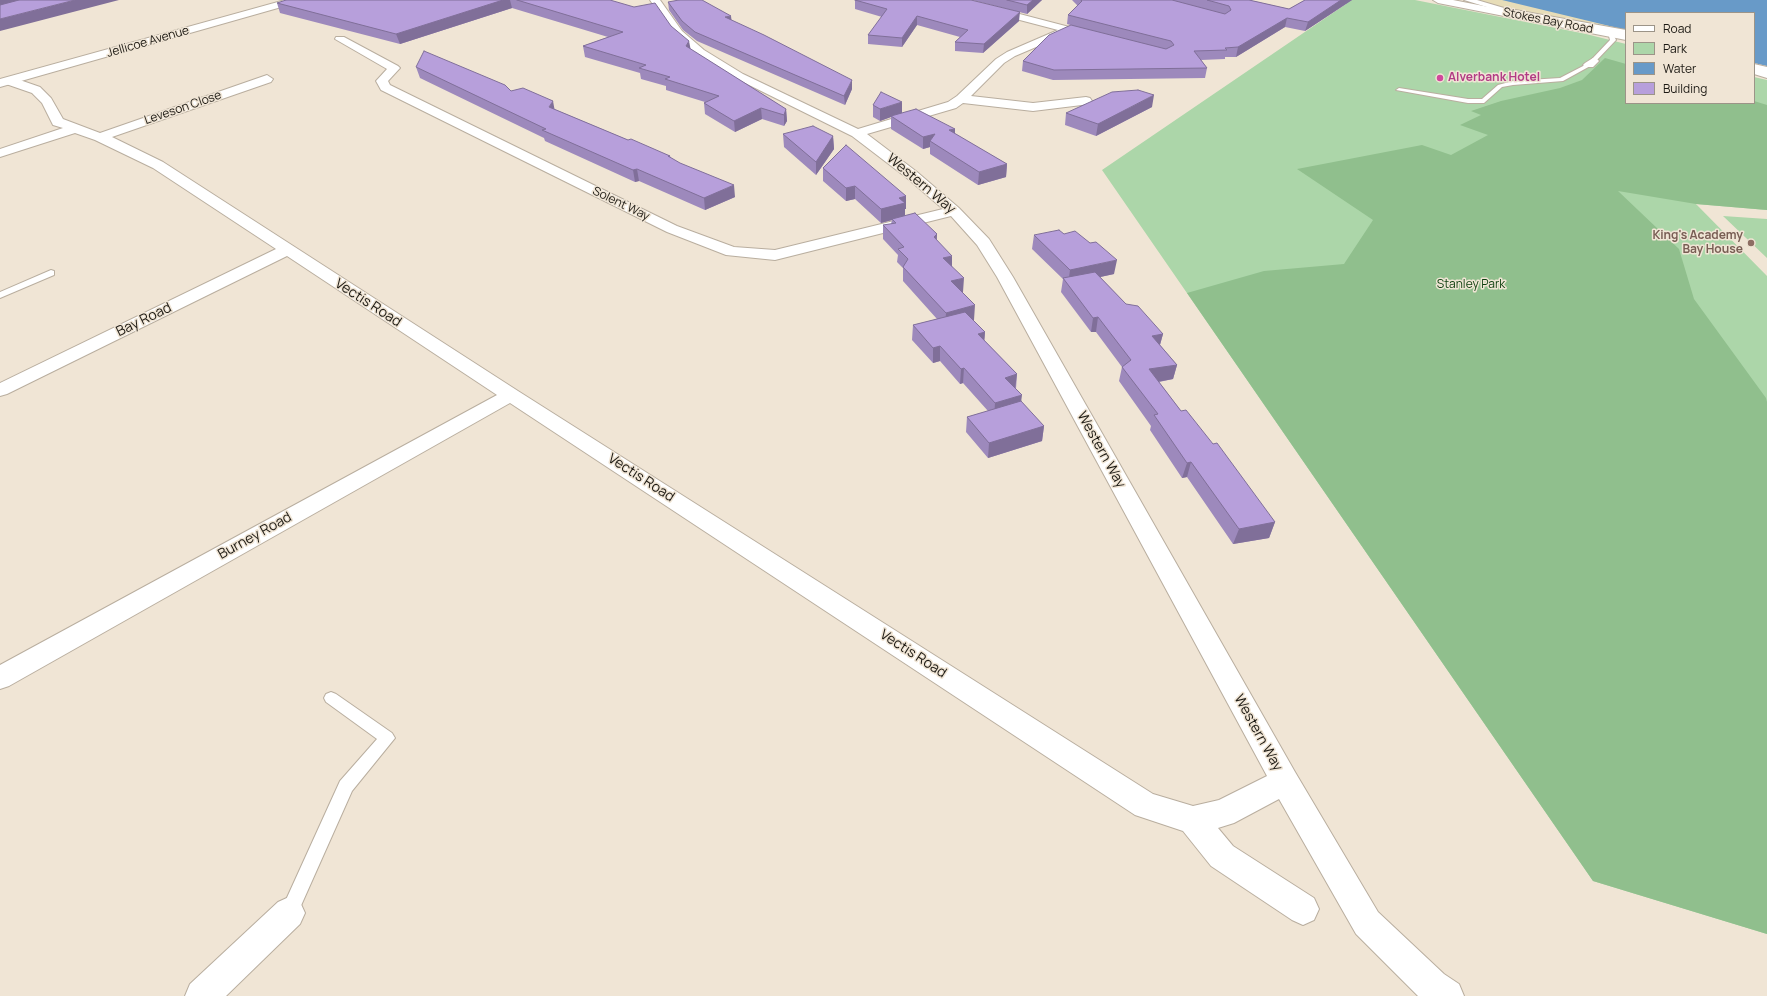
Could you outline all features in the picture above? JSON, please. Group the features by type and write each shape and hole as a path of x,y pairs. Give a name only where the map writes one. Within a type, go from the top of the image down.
{"street":[{"name":"Jellicoe Avenue","path":"5,82 296,0"},
{"name":"Western Way","path":"655,0 678,33 700,52 739,76 857,133 912,174 954,211 983,242 1005,277 1285,780 1367,923 1432,986 1447,996"},
{"path":"954,0 1084,34"},
{"name":"Stokes Bay Road","path":"1438,0 1625,37"},
{"path":"1468,0 1503,10 1625,33"},
{"path":"857,133 952,105 961,99 1000,61 1012,54 1068,30"},
{"name":"Solent Way","path":"340,39 394,68 382,81 385,87 672,229 732,252 775,255 954,211"},
{"path":"1755,67 1767,70"},
{"path":"1755,71 1767,74"},
{"name":"Leveson Close","path":"100,136 270,79"},
{"name":"Vectis Road","path":"5,82 36,90 47,101 58,122 73,129 100,136 142,156 1146,805 1193,820"},
{"path":"1054,94 1065,103"},
{"path":"961,99 1033,107 1090,101"},
{"path":"0,153 73,129"},
{"name":"Bay Road","path":"0,390 288,250"},
{"name":"Burney Road","path":"0,678 511,395"},
{"path":"1285,780 1224,813 1193,820 1222,856 1303,909"},
{"path":"202,996 289,913"}],"lane":[{"name":"Stokes Bay Road","path":"1399,90 1468,101 1484,101 1500,86 1513,83 1560,80 1591,63 1612,40 1610,33"},
{"path":"0,295 51,273"},
{"path":"289,913 346,786 387,738 331,698"}],"green space":[{"name":"Stanley Park","path":"1328,0 1415,0 1586,34 1625,44 1625,104 1755,104 1755,77 1767,80 1767,210 1696,204 1767,276 1767,934 1593,881 1102,170 1346,4"},
{"name":"Stanley Park","path":"1605,58 1625,64 1625,104 1755,104 1755,101 1767,105 1767,210 1696,204 1618,191 1679,249 1694,299 1766,398 1767,402 1767,934 1593,881 1187,293 1264,271 1344,264 1373,220 1297,169 1422,145 1451,155 1488,135 1460,125 1481,115 1471,111 1501,101 1560,88 1582,80"},
{"path":"1723,216 1767,219 1767,258"}],"sand":[{"path":"1474,0 1545,0 1620,28 1505,8"}],"water":[{"path":"1502,0 1767,0 1767,66 1755,63 1755,12 1625,12 1625,30"}],"building":[{"path":"19,0 75,0 0,19 0,5"},
{"path":"286,0 503,0 396,34 277,3"},
{"path":"517,0 610,0 634,7 655,3 671,26 689,41 686,46 786,109 784,115 761,108 734,121 704,103 719,96 665,79 670,77 639,68 646,65 583,46 623,32"},
{"path":"679,0 702,0 731,16 725,17 764,35 852,80 844,96 695,32 682,21 668,2"},
{"path":"855,0 971,0 1020,12 984,44 955,42 968,30 917,16 902,38 868,35 887,9"},
{"path":"1007,0 1033,0 1027,5"},
{"path":"1081,0 1172,0 1225,14 1231,10 1229,6 1207,0 1249,0 1289,9 1305,0 1341,0 1308,22 1287,18 1238,47 1225,48 1227,50 1194,51 1207,68 1054,70 1023,61 1049,35 1071,25 1166,49 1174,45 1171,41 1068,15 1082,1"},
{"path":"424,51 505,85 511,91 523,88 553,101 549,107 628,140 631,139 670,156 668,156 680,163 734,185 704,198 637,169 633,170 542,130 546,129 416,67"},
{"path":"1138,90 1154,95 1098,124 1066,113 1112,92"},
{"path":"881,92 902,102 880,109 873,105"},
{"path":"916,109 955,129 949,130 1007,164 979,172 930,141 935,134 923,137 891,116"},
{"path":"813,126 833,136 816,162 783,134"},
{"path":"846,145 906,196 899,198 905,203 881,209 855,186 846,188 823,168"},
{"path":"915,213 937,234 934,237 952,256 943,258 964,278 951,281 975,305 946,313 903,267 908,259 898,249 904,247 883,225 896,223 892,219"},
{"path":"1059,230 1064,234 1075,231 1090,243 1096,242 1117,260 1070,270 1034,235"},
{"path":"1095,272 1126,304 1138,306 1163,334 1152,336 1177,365 1149,369 1181,411 1186,410 1213,444 1217,443 1275,522 1239,529 1191,462 1187,463 1154,415 1158,414 1122,367 1131,360 1098,317 1093,318 1063,278"},
{"path":"965,312 985,332 978,334 1017,374 1005,378 1022,395 995,403 964,368 961,369 940,346 933,348 913,325"},
{"path":"1021,401 1044,426 989,443 967,417"}],"place":[{"name":"Alverbank Hotel","path":"1440,78"},
{"name":"King's Academy Bay House","path":"1751,243"}]}
